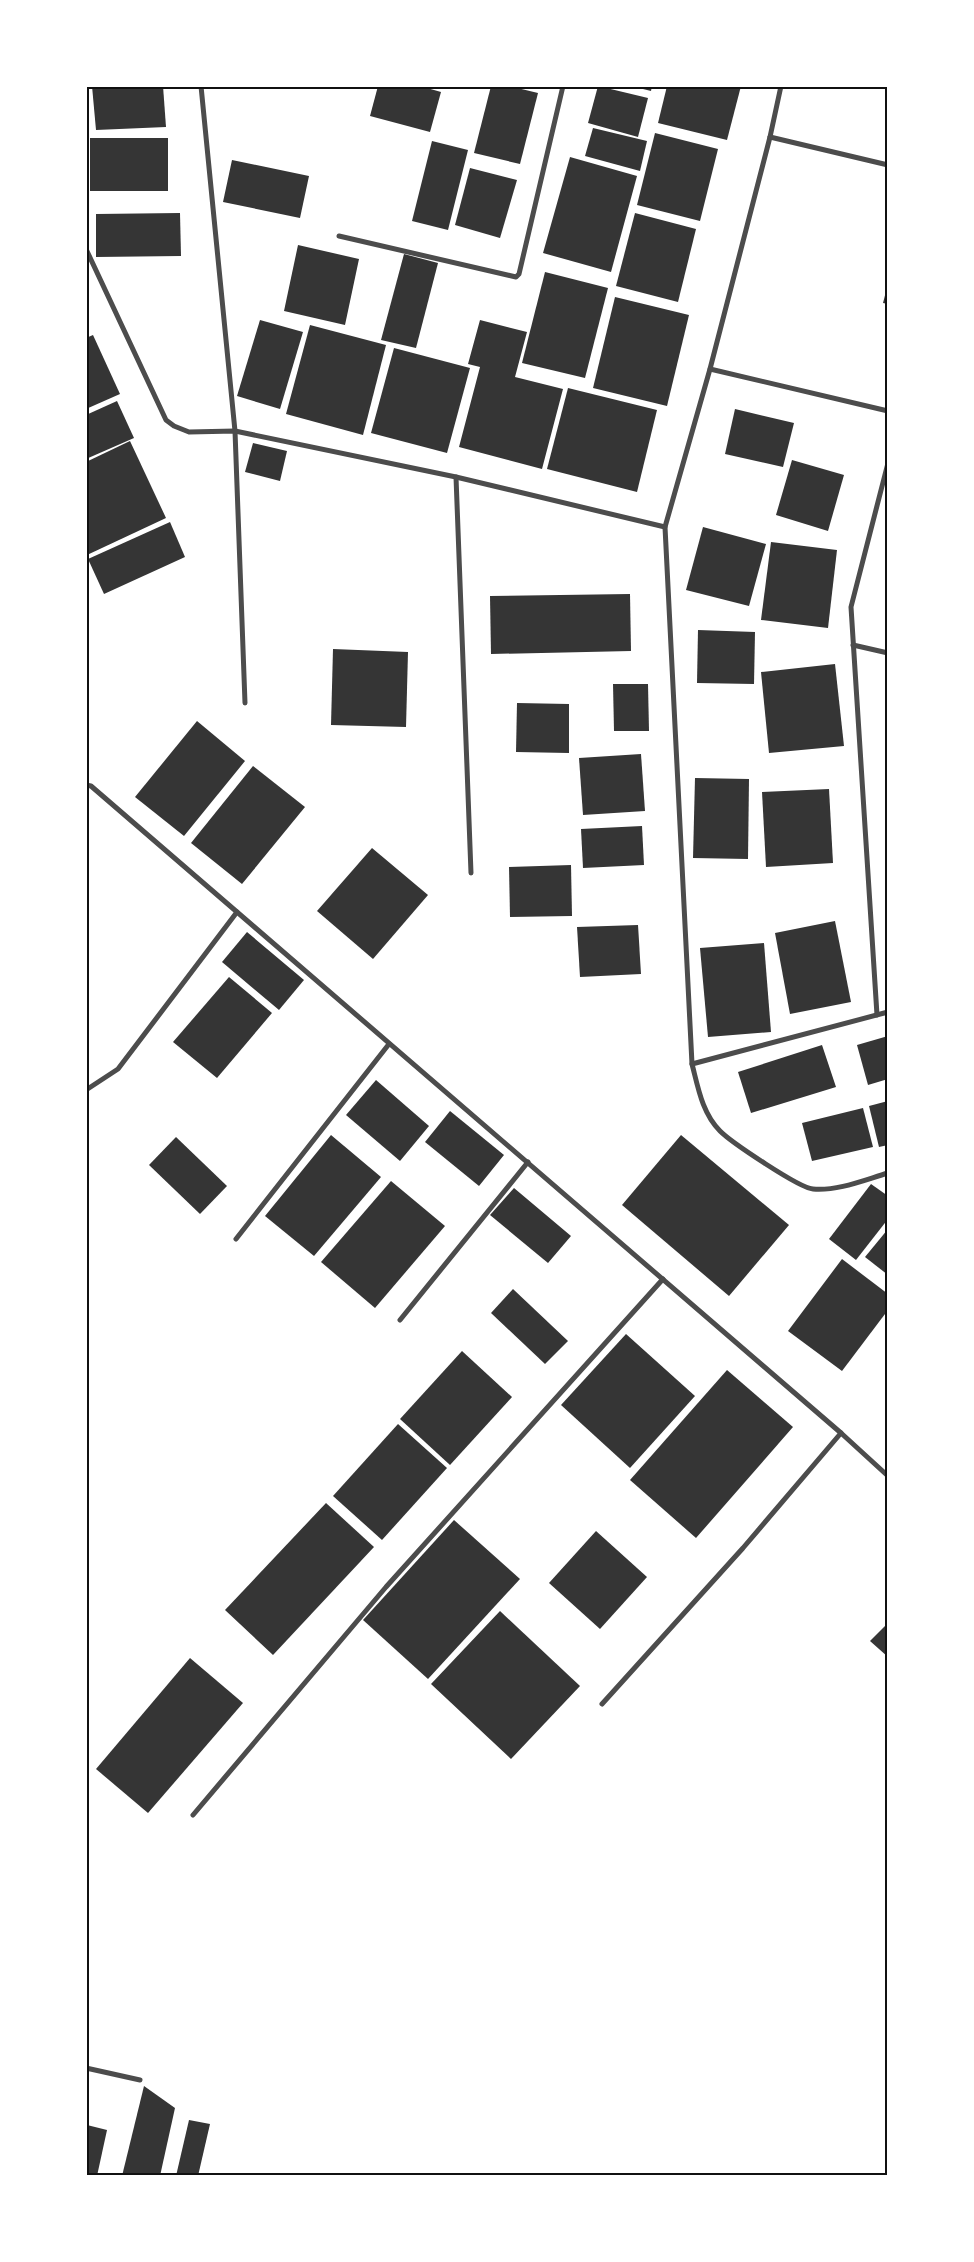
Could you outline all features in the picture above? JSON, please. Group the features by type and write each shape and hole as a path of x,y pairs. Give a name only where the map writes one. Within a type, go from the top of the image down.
{"street":[{"path":"202,86 235,431 245,702"},
{"path":"339,236 516,277 519,274 563,86"},
{"path":"781,86 770,137 710,370 666,527 692,1064 701,1102 719,1130 790,1180 812,1190 838,1187 888,1173"},
{"path":"770,137 888,165"},
{"path":"86,249 166,420 174,426 189,432 235,431 456,477 666,527"},
{"path":"710,370 888,411"},
{"path":"877,1014 851,607 888,463"},
{"path":"456,477 471,873"},
{"path":"853,645 888,653"},
{"path":"86,793 89,786 528,1162 841,1433 888,1476"},
{"path":"86,1090 118,1069 237,912"},
{"path":"692,1064 888,1012"},
{"path":"236,1239 390,1044"},
{"path":"400,1320 528,1162"},
{"path":"193,1814 386,1587 663,1279"},
{"path":"602,1704 743,1548 841,1433"},
{"path":"86,2068 140,2080"}],"building":[{"path":"92,86 163,86 166,127 96,130"},
{"path":"378,86 420,86 441,92 430,132 370,116"},
{"path":"491,86 509,86 538,93 520,164 474,153"},
{"path":"598,86 648,98 638,137 588,123"},
{"path":"631,86 652,86 651,91"},
{"path":"667,86 741,86 727,140 658,123"},
{"path":"593,128 647,141 640,171 585,156"},
{"path":"655,133 718,149 700,221 637,205"},
{"path":"90,138 168,138 168,191 90,191"},
{"path":"432,141 468,150 448,230 412,221"},
{"path":"570,157 637,176 611,272 543,253"},
{"path":"232,160 309,176 300,218 223,202"},
{"path":"470,168 517,180 500,238 455,225"},
{"path":"180,213 181,256 96,257 96,214"},
{"path":"635,213 696,229 678,302 616,286"},
{"path":"298,245 359,259 345,325 284,311"},
{"path":"404,254 438,263 416,348 381,340"},
{"path":"545,272 608,288 585,378 522,363"},
{"path":"888,284 888,304 883,303"},
{"path":"615,297 689,315 667,406 593,388"},
{"path":"260,320 303,332 280,409 237,396"},
{"path":"480,320 527,332 515,377 563,389 542,469 459,447 480,367 468,364"},
{"path":"310,325 386,345 363,435 286,414"},
{"path":"93,335 120,394 86,409 86,338"},
{"path":"394,348 470,368 447,453 371,433"},
{"path":"568,388 657,410 637,492 547,469"},
{"path":"117,401 134,438 86,459 86,415"},
{"path":"735,409 794,423 783,467 725,454"},
{"path":"130,441 166,518 87,555 86,462"},
{"path":"253,443 287,451 280,481 245,472"},
{"path":"792,460 844,475 828,531 776,515"},
{"path":"170,522 185,557 104,594 88,559"},
{"path":"703,527 766,544 749,606 686,590"},
{"path":"771,542 837,550 828,628 761,620"},
{"path":"630,594 631,651 491,654 490,596"},
{"path":"698,630 755,632 754,684 697,683"},
{"path":"333,649 408,652 406,727 331,725"},
{"path":"835,664 844,746 769,753 761,672"},
{"path":"613,684 648,684 649,731 614,731"},
{"path":"517,703 569,704 569,753 516,752"},
{"path":"197,721 245,761 184,836 135,797"},
{"path":"641,754 645,811 583,815 579,758"},
{"path":"253,766 305,807 242,884 191,843"},
{"path":"695,778 749,779 748,859 693,858"},
{"path":"829,789 833,863 766,867 762,792"},
{"path":"642,826 644,865 583,868 581,829"},
{"path":"372,848 428,895 373,959 317,911"},
{"path":"571,865 572,916 510,917 509,867"},
{"path":"835,921 851,1002 790,1014 775,933"},
{"path":"638,925 641,974 580,977 577,927"},
{"path":"247,932 304,980 279,1010 222,962"},
{"path":"764,943 771,1032 708,1037 700,948"},
{"path":"229,977 272,1013 217,1078 173,1042"},
{"path":"888,1036 888,1079 868,1085 857,1045"},
{"path":"822,1045 836,1087 751,1113 738,1072"},
{"path":"376,1080 429,1126 400,1161 346,1115"},
{"path":"888,1101 888,1145 879,1147 869,1106"},
{"path":"863,1108 873,1147 812,1161 802,1123"},
{"path":"450,1111 504,1155 479,1186 425,1142"},
{"path":"331,1135 381,1177 314,1256 265,1216"},
{"path":"681,1135 789,1225 729,1296 622,1205"},
{"path":"176,1137 227,1186 200,1214 149,1165"},
{"path":"391,1181 445,1226 375,1308 321,1262"},
{"path":"871,1184 888,1196 888,1219 856,1260 829,1239"},
{"path":"514,1188 571,1236 548,1263 490,1215"},
{"path":"888,1229 888,1275 865,1257"},
{"path":"842,1259 888,1294 888,1310 842,1371 788,1331"},
{"path":"513,1289 568,1341 545,1364 491,1313"},
{"path":"626,1334 695,1396 630,1468 561,1405"},
{"path":"462,1351 512,1397 450,1465 400,1419"},
{"path":"727,1370 793,1427 696,1538 630,1480"},
{"path":"398,1424 447,1468 382,1540 333,1496"},
{"path":"326,1503 374,1547 273,1655 225,1610"},
{"path":"454,1520 520,1579 428,1679 363,1620"},
{"path":"596,1531 647,1577 600,1629 549,1583"},
{"path":"500,1611 580,1686 511,1759 431,1684"},
{"path":"888,1623 888,1657 870,1641"},
{"path":"190,1658 243,1703 148,1813 96,1769"},
{"path":"144,2086 175,2108 160,2176 122,2176"},
{"path":"189,2120 210,2124 198,2176 176,2176"},
{"path":"87,2125 107,2130 97,2176 86,2176"}]}
